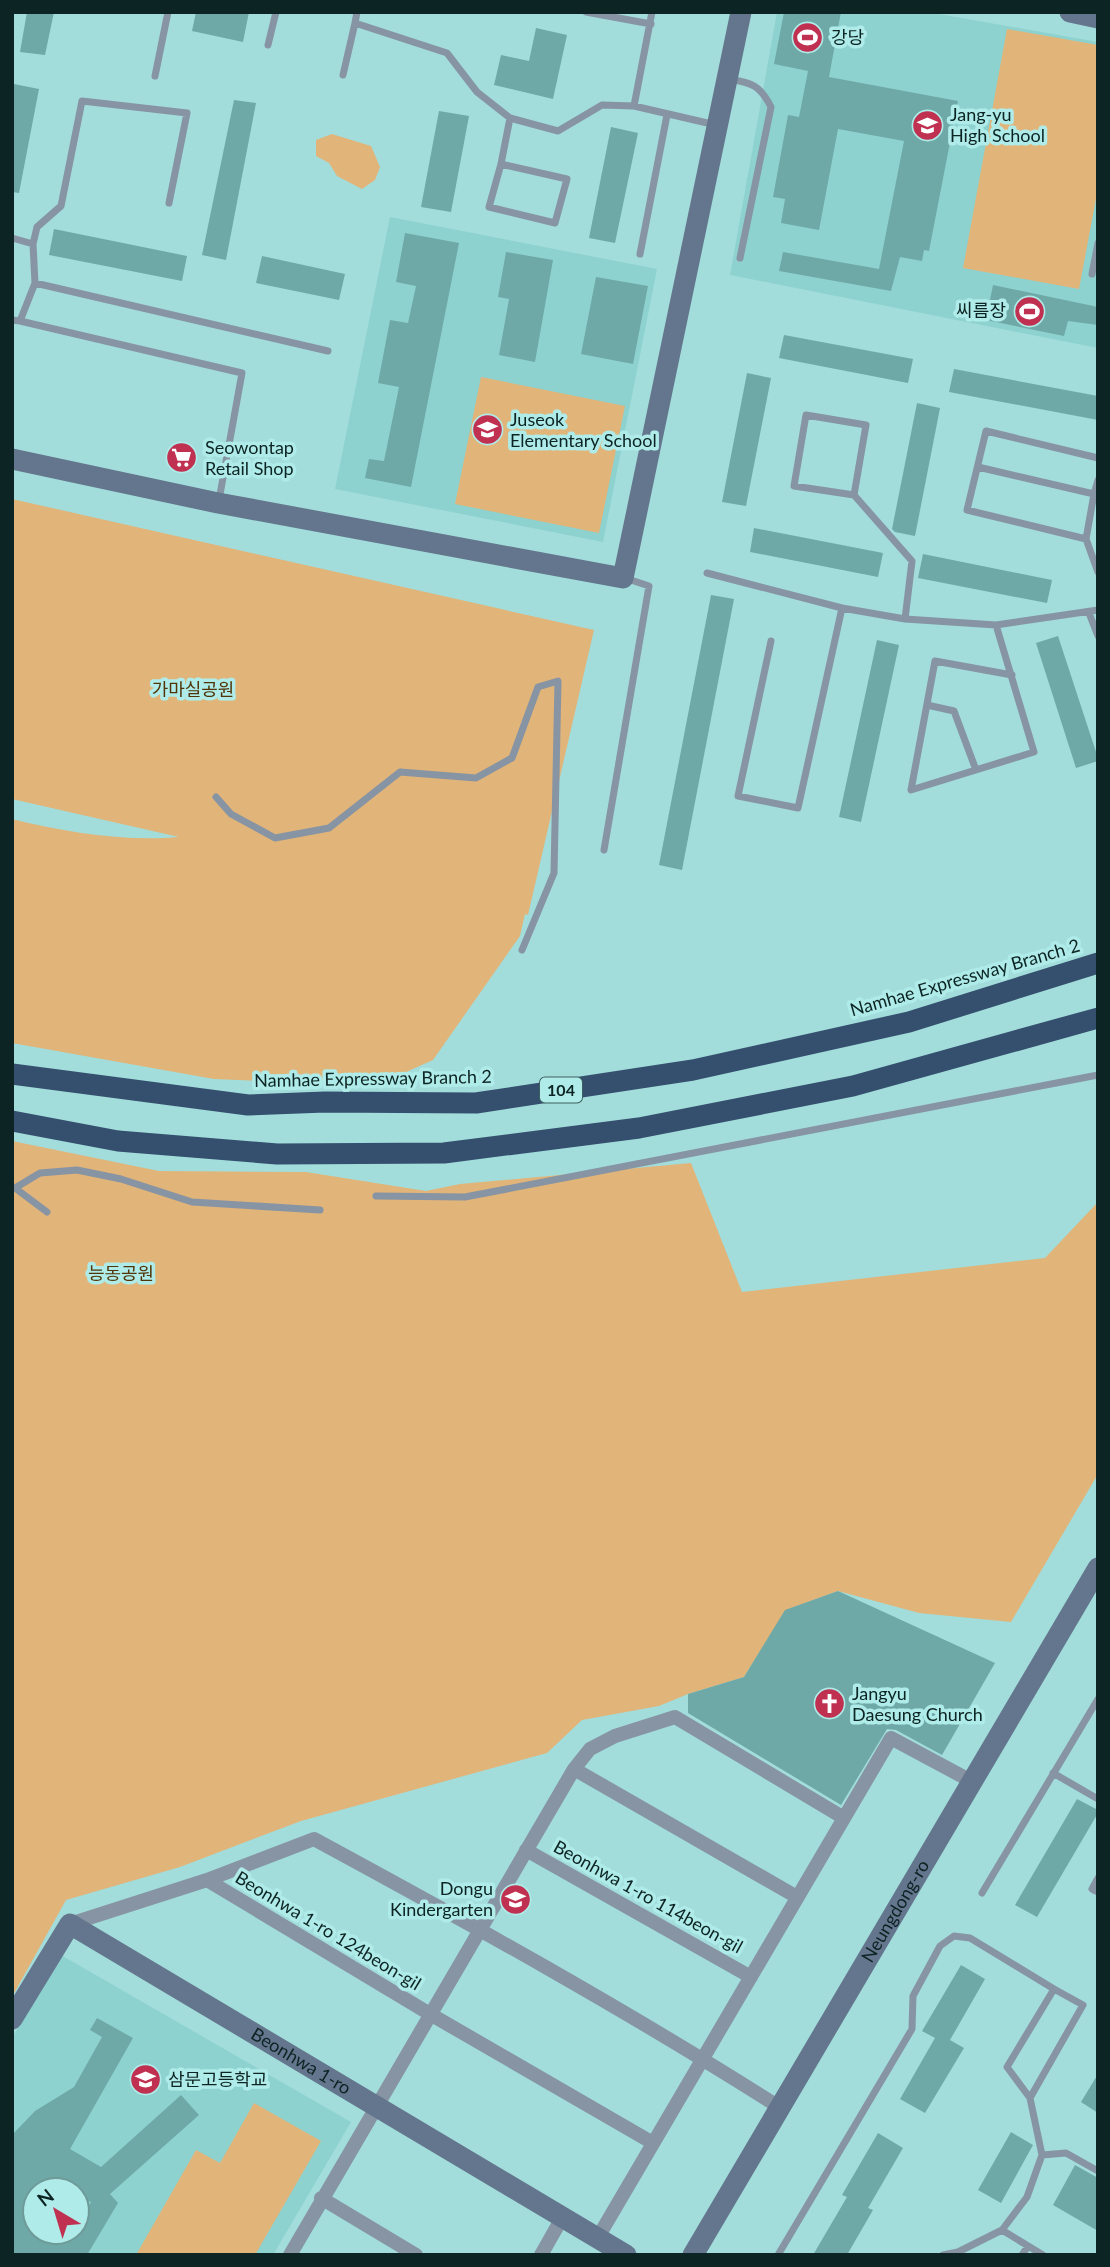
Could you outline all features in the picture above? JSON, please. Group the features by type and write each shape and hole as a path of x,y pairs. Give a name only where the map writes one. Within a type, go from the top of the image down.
{"highway":[{"name":"Namhae Expressway Branch 2","path":"12,1074 248,1105 476,1102 692,1070 908,1022 1098,963"},
{"path":"12,1121 118,1142 277,1154 444,1153 639,1128 853,1086 1098,1018"}],"street":[{"path":"12,459 218,503 623,578 741,12"},
{"path":"1070,12 1098,18"},
{"name":"Neungdong-ro","path":"693,2255 971,1781 1088,1591 1098,1568"},
{"name":"Beonhwa 1-ro 124beon-gil","path":"290,2255 574,1769 590,1749 615,1736 676,1717 844,1818"},
{"name":"Beonhwa 1-ro 114beon-gil","path":"597,2239 891,1738 971,1781"},
{"path":"574,1769 797,1897"},
{"path":"12,2019 70,1924 207,1880 314,1839 480,1929 703,2059 779,2107"},
{"name":"Beonhwa 1-ro 114beon-gil","path":"526,1850 751,1977"},
{"name":"Beonhwa 1-ro 124beon-gil","path":"207,1880 430,2014"},
{"name":"Beonhwa 1-ro","path":"70,1924 626,2255"},
{"path":"430,2014 653,2143"},
{"path":"321,2198 416,2255"},
{"path":"541,2255 562,2218"}],"lane":[{"path":"155,76 168,12"},
{"path":"268,45 276,12"},
{"path":"343,75 357,12"},
{"path":"586,12 651,24"},
{"path":"634,106 652,12"},
{"path":"355,23 447,52 477,92 510,118 558,131 602,105 634,106 717,126"},
{"path":"727,79 751,83 764,92 771,107 740,258"},
{"path":"169,203 187,113 82,101 61,206 37,227 33,244 35,282 16,321 242,373 218,503"},
{"path":"640,254 667,116"},
{"path":"501,164 566,179 555,223 489,206 510,118"},
{"path":"12,238 33,244"},
{"path":"1092,274 1098,243"},
{"path":"35,282 328,352"},
{"path":"854,495 866,425 806,415 794,486 854,495 912,561 905,620"},
{"path":"1086,539 967,510 986,431 1098,458"},
{"path":"978,467 1094,494"},
{"path":"1098,480 1086,539 1098,572"},
{"path":"707,573 842,608 905,620 996,625 1094,611 1098,636"},
{"path":"604,850 649,586 623,578"},
{"path":"771,641 738,796 798,808 842,608"},
{"path":"996,625 1012,675 1034,752 911,790 935,661 1012,675"},
{"path":"216,797 231,814 275,838 329,828 400,772 476,778 512,758 538,687 558,681 554,873 522,950"},
{"path":"927,705 954,711 976,770"},
{"path":"376,1196 465,1196 1098,1074"},
{"path":"47,1212 14,1189 40,1173 77,1170 121,1179 200,1204 320,1210"},
{"path":"982,1893 1098,1699"},
{"path":"1054,1773 1098,1799"},
{"path":"1098,1878 1092,1889 1098,1892"},
{"path":"778,2255 912,2029 914,1996 940,1946 954,1936 970,1938 1083,2005 1030,2098"},
{"path":"943,2255 958,2252 1002,2230 1027,2197 1042,2155 1030,2098 1007,2067 1054,1989"},
{"path":"1042,2155 1066,2153 1098,2171"},
{"path":"1002,2230 1044,2255"},
{"path":"1022,2255 1028,2246"}],"shaded area":[{"name":"Jang-yu High School","path":"777,12 928,12 1098,42 1098,348 730,275"},
{"name":"Juseok Elementary School","path":"390,217 657,269 603,542 335,489"},
{"name":"삼문고등학교","path":"61,1955 351,2122 273,2255 12,2255 12,2038"}],"green space":[{"path":"1007,29 1098,45 1098,188 1079,289 963,268"},
{"path":"332,134 371,146 380,167 375,180 362,189 337,176 329,163 316,156 316,140"},
{"path":"481,377 625,406 599,533 455,504"},
{"name":"가마실공원","path":"12,499 594,630 528,915 525,914 520,936 433,1060 386,1081 282,1082 214,1079 12,1043 12,819 95,835 179,837 12,799"},
{"name":"능동공원","path":"12,1141 159,1171 306,1172 426,1191 460,1184 691,1163 742,1292 1045,1258 1098,1202 1098,1474 1011,1622 919,1613 838,1591 786,1610 744,1677 659,1706 582,1720 547,1753 301,1821 180,1867 66,1900 12,1997"},
{"path":"254,2103 321,2141 255,2255 136,2255 196,2150 220,2163"}],"building":[{"path":"27,12 54,12 45,55 20,52"},
{"path":"196,12 249,12 243,42 192,31"},
{"path":"784,12 841,12 829,77 958,101 929,251 924,250 922,261 900,257 891,291 779,271 783,252 879,269 904,141 838,129 819,230 781,223 785,199 773,197 788,115 799,117 808,71 774,64"},
{"path":"536,28 567,35 553,99 494,85 501,55 529,61"},
{"path":"14,84 39,89 19,193 12,192"},
{"path":"234,100 256,103 226,260 202,255"},
{"path":"439,111 469,116 451,212 421,207"},
{"path":"611,127 638,133 615,243 589,238"},
{"path":"54,229 187,256 182,281 49,255"},
{"path":"405,233 459,243 411,487 365,478 369,459 384,461 399,387 378,383 390,320 408,323 416,286 396,282"},
{"path":"506,252 553,260 535,362 499,355 509,299 498,297"},
{"path":"262,256 345,274 339,300 256,283"},
{"path":"596,277 648,286 633,364 581,354"},
{"name":"씨름장","path":"993,285 1098,307 1098,325 1068,321 1064,336 986,320"},
{"path":"784,335 913,359 908,383 779,358"},
{"path":"954,369 1098,396 1098,420 949,392"},
{"path":"747,373 771,378 746,506 722,502"},
{"path":"917,403 940,408 915,536 892,529"},
{"path":"754,528 883,553 878,577 750,552"},
{"path":"923,554 1052,580 1047,603 918,578"},
{"path":"711,595 734,599 682,870 659,865"},
{"path":"1058,636 1098,758 1098,761 1076,768 1036,643"},
{"path":"877,640 899,645 861,822 839,817"},
{"name":"Jangyu Daesung Church","path":"838,1591 995,1663 942,1755 896,1730 887,1729 841,1805 688,1713 688,1694 744,1677 785,1610"},
{"path":"1077,1799 1098,1810 1098,1813 1037,1917 1015,1905"},
{"path":"961,1965 985,1979 950,2040 964,2048 925,2113 900,2099 935,2038 922,2031"},
{"path":"97,2018 133,2038 70,2149 101,2167 181,2095 199,2115 110,2194 118,2203 87,2255 12,2255 12,2135 35,2111 74,2087 102,2037 90,2030"},
{"path":"1098,2074 1098,2113 1081,2102"},
{"path":"1011,2132 1033,2145 1001,2203 978,2190"},
{"path":"878,2133 903,2148 868,2208 873,2210 847,2255 813,2255 847,2197 842,2195"},
{"path":"1075,2165 1098,2178 1098,2231 1053,2205"}],"place":[{"name":"강당","path":"808,38"},
{"name":"Jang-yu High School","path":"927,125"},
{"name":"씨름장","path":"1029,311"},
{"name":"Juseok Elementary School","path":"487,430"},
{"name":"Seowontap Retail Shop","path":"182,458"},
{"name":"Jangyu Daesung Church","path":"829,1704"},
{"name":"Dongu Kindergarten","path":"516,1899"},
{"name":"삼문고등학교","path":"145,2080"}]}
